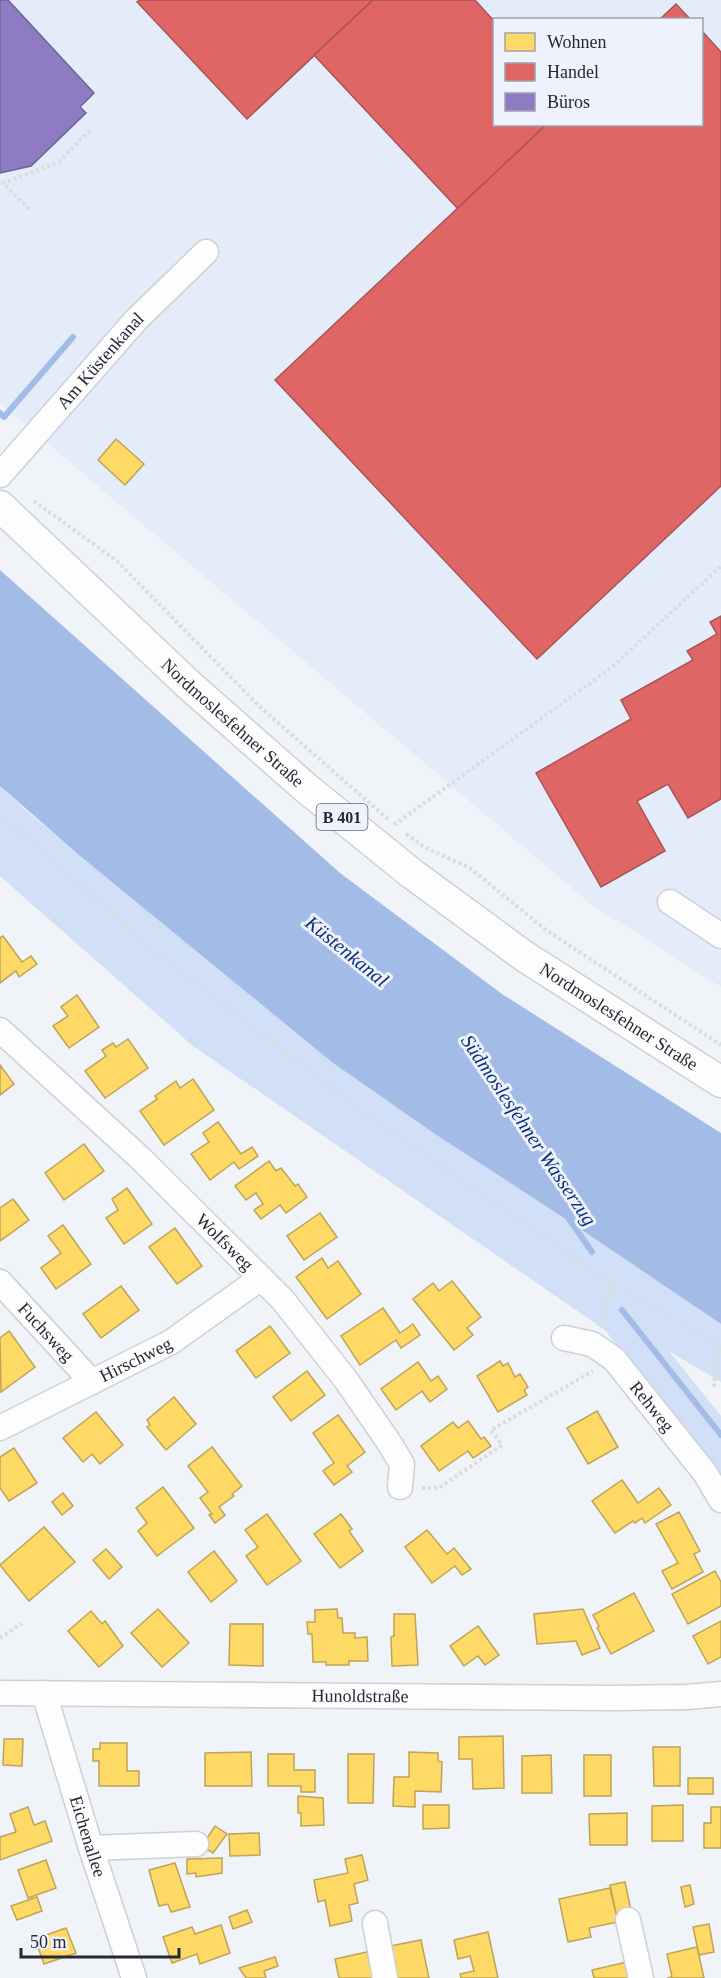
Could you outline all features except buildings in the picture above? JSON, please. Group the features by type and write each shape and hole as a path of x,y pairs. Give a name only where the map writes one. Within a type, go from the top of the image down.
{"main road":[{"name":"Nordmoslesfehner Straße","path":"0,506 198,693 306,788 411,873 524,956 721,1082"}],"street":[{"name":"Am Küstenkanal","path":"0,475 136,320 207,252"},
{"path":"670,902 721,936"},
{"name":"Wolfsweg","path":"0,1030 147,1164 282,1299 346,1380 384,1434 402,1464 400,1487"},
{"name":"Hirschweg","path":"0,1428 171,1342 261,1278"},
{"name":"Fuchsweg","path":"0,1282 92,1382"},
{"name":"Rehweg","path":"564,1338 592,1344 614,1359 705,1473 721,1500"},
{"name":"Hunoldstraße","path":"0,1693 614,1698 721,1694"},
{"name":"Eichenallee","path":"44,1693 91,1848 134,1978"},
{"path":"91,1848 196,1844"},
{"path":"628,1920 641,1978"},
{"path":"375,1923 386,1978"}],"path":[{"path":"29,209 3,183 59,162 90,130"},
{"path":"0,475 117,561 260,707 394,825 424,847 470,868 546,930 721,1045"},
{"path":"394,825 611,668 721,566"},
{"path":"0,814 155,952 368,1116 613,1284 721,1347 716,1361 714,1387"},
{"path":"592,1344 613,1284"},
{"path":"400,1487 439,1488 502,1445 490,1430 614,1359"},
{"path":"0,1638 22,1623"}],"shaded area":[{"path":"0,0 721,0 721,987 591,904 0,403"},
{"path":"0,786 30,814 333,1063 435,1134 721,1324 721,1382 669,1351 721,1416 721,1480 605,1330 193,1046 0,876"}],"water":[{"name":"Küstenkanal","path":"0,570 340,873 502,994 721,1133 721,1324 435,1134 333,1063 79,855 0,786"}],"waterway":[{"path":"0,413 4,417 73,337"},
{"name":"Südmoslesfehner Wasserzug","path":"569,1219 592,1252"},
{"name":"Südmoslesfehner Wasserzug","path":"622,1310 721,1435"}]}
